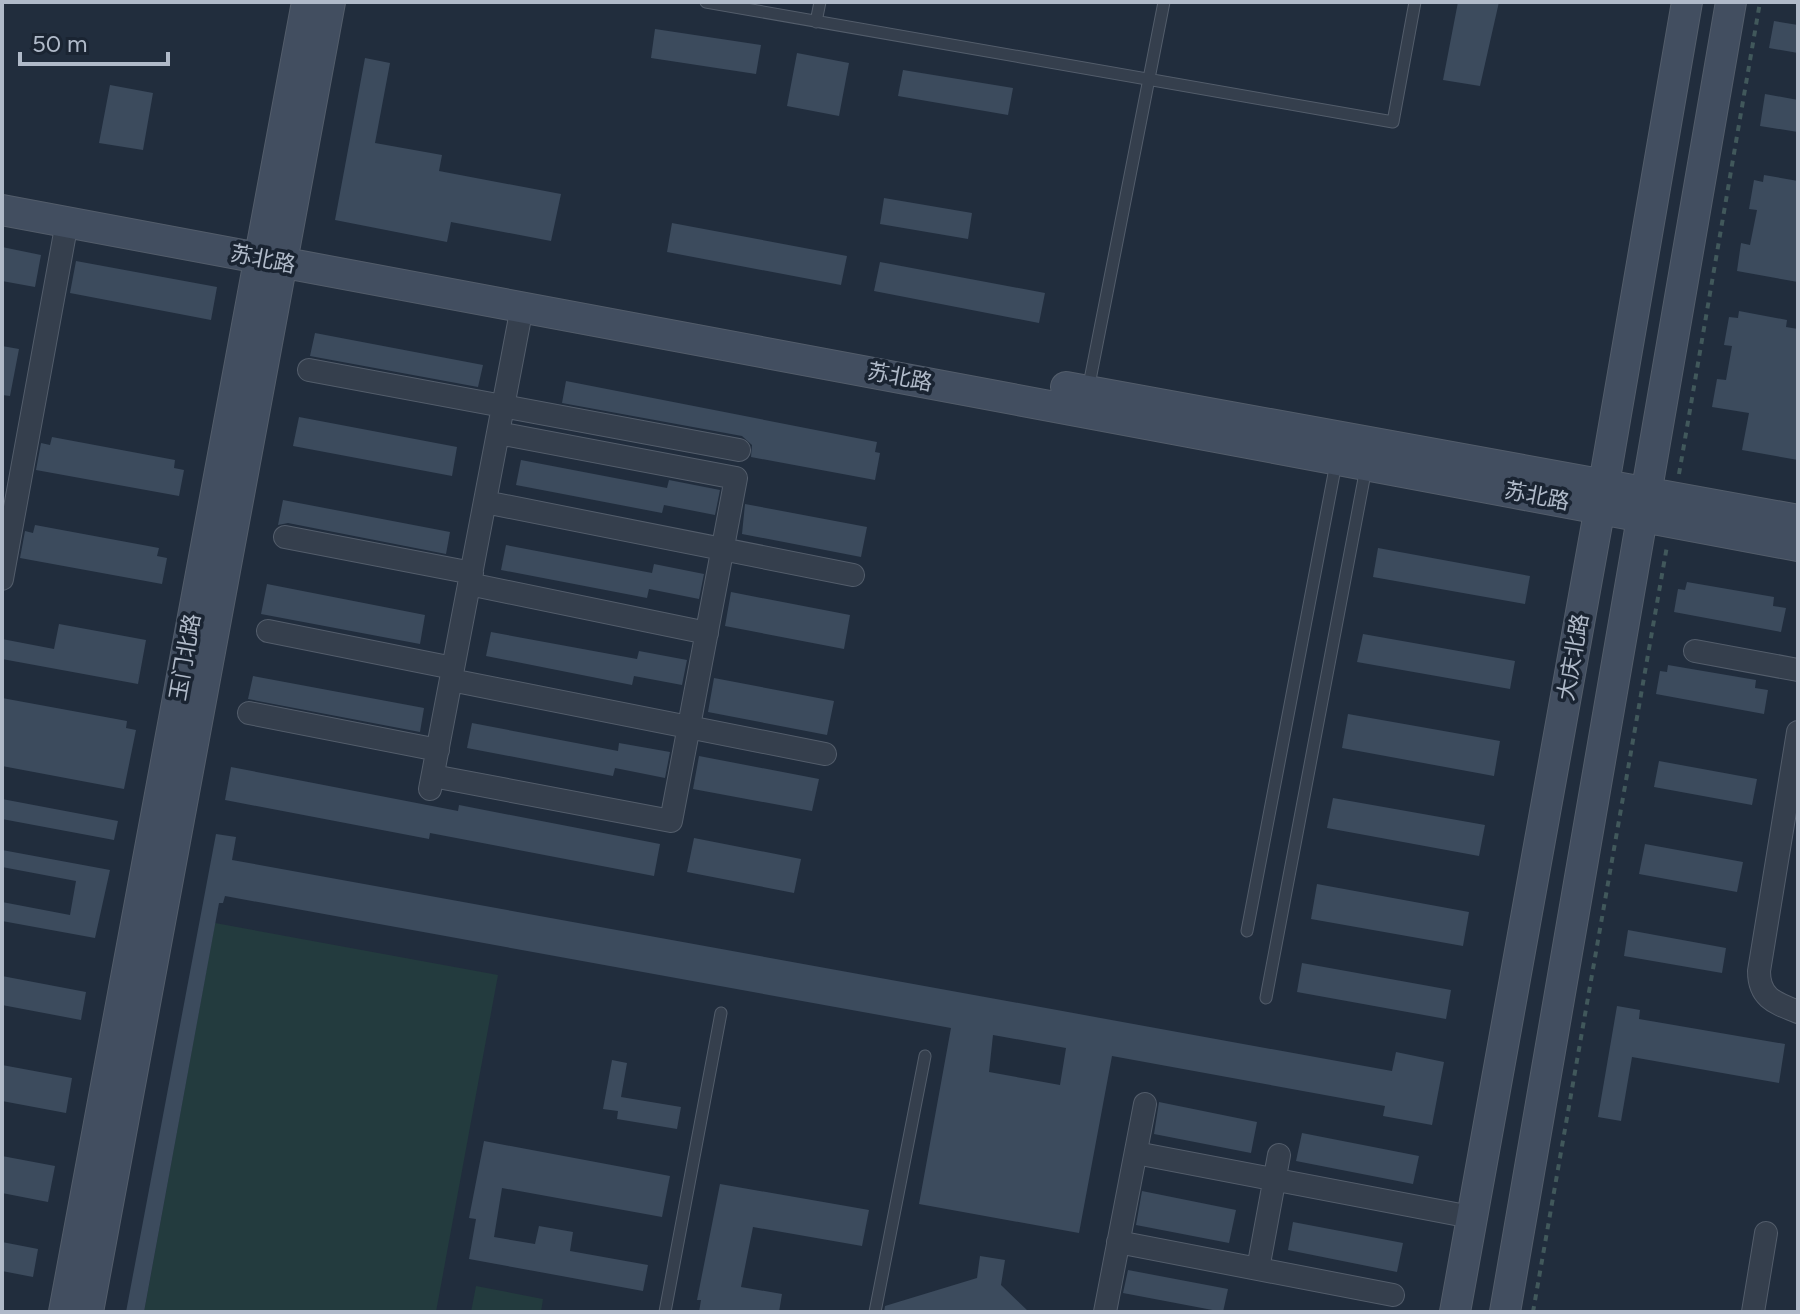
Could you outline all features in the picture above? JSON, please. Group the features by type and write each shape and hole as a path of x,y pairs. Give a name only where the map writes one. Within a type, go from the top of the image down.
{"street":[{"name":"玉门北路","path":"88,1312 272,251 307,2"},
{"name":"玉门北路","path":"64,1312 272,251 330,2"},
{"name":"大庆北路","path":"1455,1312 1687,2"},
{"name":"大庆北路","path":"1505,1312 1660,507 1731,2"},
{"name":"苏北路","path":"2,192 522,307 1367,464 1602,495"},
{"name":"苏北路","path":"2,210 272,251 1088,391 1660,507 1798,546"},
{"path":"2,579 67,222"},
{"path":"498,433 736,478 671,821 431,784 522,307"},
{"path":"309,370 739,450"},
{"path":"485,502 853,575"},
{"name":"苏北路","path":"1660,507 1798,520"},
{"path":"285,537 707,633"},
{"path":"268,631 689,727 825,754"},
{"path":"1695,651 1798,670"},
{"path":"249,713 438,750"},
{"path":"1797,739 1759,986 1775,1004 1798,1012"},
{"path":"1105,1312 1145,1104"},
{"path":"1136,1153 1471,1217"},
{"path":"1258,1269 1279,1155"},
{"path":"1753,1312 1766,1233"},
{"path":"1118,1242 1393,1295"}],"lane":[{"path":"706,2 1393,122 1415,2"},
{"path":"816,22 820,2"},
{"path":"1088,391 1164,2"},
{"path":"1247,931 1336,458"},
{"path":"1266,998 1367,464"},
{"path":"665,1312 721,1013"},
{"path":"875,1312 925,1056"}],"path":[{"path":"1533,1312 1660,507 1760,2"}],"green space":[{"path":"215,923 498,975 436,1312 144,1312"},
{"path":"476,1286 543,1299 541,1312 471,1312"}],"building":[{"path":"1458,2 1499,2 1480,86 1443,80"},
{"path":"1774,21 1798,25 1798,53 1769,48"},
{"path":"655,29 761,45 756,74 651,58"},
{"path":"797,53 849,63 839,116 787,106"},
{"path":"365,58 390,63 375,143 442,155 439,171 561,194 551,241 451,222 447,242 335,220"},
{"path":"903,70 1013,88 1008,115 898,96"},
{"path":"110,85 153,93 143,150 99,143"},
{"path":"1765,94 1798,100 1798,132 1760,126"},
{"path":"1764,175 1798,181 1798,282 1737,271 1741,243 1750,245 1757,210 1749,209 1754,180 1763,182"},
{"path":"884,198 972,213 968,239 880,224"},
{"path":"672,223 847,256 841,285 667,252"},
{"path":"2,247 41,255 35,287 2,281"},
{"path":"76,261 217,287 211,320 70,293"},
{"path":"880,262 1045,293 1039,323 874,291"},
{"path":"1739,311 1787,320 1786,327 1798,329 1798,460 1742,450 1749,413 1712,407 1717,379 1726,380 1732,346 1724,345 1729,317 1738,318"},
{"path":"315,333 483,365 478,387 310,356"},
{"path":"2,346 19,349 10,396 2,395"},
{"path":"566,381 877,442 875,452 880,453 875,480 751,457 752,445 742,436 562,403"},
{"path":"299,417 457,447 452,476 293,446"},
{"path":"52,437 175,460 174,468 184,470 179,496 36,470 41,443 50,445"},
{"path":"521,460 667,488 669,480 720,490 715,515 664,505 662,513 516,485"},
{"path":"283,500 450,532 446,554 288,523 278,525"},
{"path":"745,504 867,527 861,557 742,534"},
{"path":"35,525 159,548 157,556 167,558 162,584 20,558 25,531 33,533"},
{"path":"506,545 652,573 654,564 704,574 699,599 649,589 647,598 501,570"},
{"path":"1378,548 1530,576 1525,604 1373,577"},
{"path":"1687,582 1774,597 1773,606 1786,608 1781,632 1674,612 1678,589 1685,590"},
{"path":"267,584 425,615 420,644 261,614"},
{"path":"731,592 850,615 844,649 725,626"},
{"path":"59,624 146,640 138,684 2,659 2,639 54,649"},
{"path":"491,632 637,659 639,651 687,660 682,685 634,676 632,685 486,656"},
{"path":"1363,634 1515,661 1510,689 1357,662"},
{"path":"1668,665 1756,680 1755,688 1768,690 1764,714 1656,694 1660,671 1667,672"},
{"path":"253,676 424,708 420,732 248,699"},
{"path":"714,678 834,701 827,735 708,712"},
{"path":"2,698 127,721 126,728 136,730 124,789 2,766"},
{"path":"1348,714 1500,741 1494,776 1342,748"},
{"path":"472,723 618,751 619,743 670,752 665,778 615,768 613,776 467,748"},
{"path":"699,756 819,779 812,811 693,789"},
{"path":"1659,761 1757,779 1752,805 1654,787"},
{"path":"231,767 458,811 459,805 660,844 654,876 430,833 429,839 225,800"},
{"path":"1333,798 1485,825 1479,856 1327,828"},
{"path":"2,799 118,821 114,840 2,819"},
{"path":"216,834 236,837 232,860 1392,1071 1396,1052 1444,1062 1432,1125 1383,1116 1385,1106 1112,1056 1079,1233 919,1204 951,1028 225,896 223,903 219,903 144,1312 126,1312","holes":["993,1035 1066,1048 1060,1085 989,1072"]},
{"path":"694,838 801,859 794,893 687,872"},
{"path":"1645,844 1743,862 1737,892 1639,874"},
{"path":"2,850 110,870 95,938 2,921 2,902 70,915 76,881 2,867"},
{"path":"1317,884 1469,912 1463,946 1311,919"},
{"path":"1628,930 1726,948 1722,973 1624,956"},
{"path":"1302,963 1451,990 1446,1019 1297,992"},
{"path":"2,976 86,992 81,1020 2,1005"},
{"path":"1617,1006 1640,1010 1639,1019 1785,1044 1779,1083 1632,1057 1621,1121 1598,1117"},
{"path":"612,1060 627,1063 621,1097 681,1107 677,1129 617,1119 618,1111 603,1109"},
{"path":"2,1065 72,1078 66,1113 2,1101"},
{"path":"1159,1102 1257,1122 1251,1153 1154,1134"},
{"path":"1302,1133 1419,1156 1413,1184 1296,1161"},
{"path":"484,1141 670,1176 662,1217 502,1188 494,1237 535,1244 539,1226 573,1232 570,1251 648,1265 643,1291 469,1259 476,1219 469,1218"},
{"path":"2,1156 55,1166 48,1202 2,1193"},
{"path":"720,1184 869,1210 862,1246 753,1227 741,1287 782,1294 779,1312 699,1312 701,1300 697,1300"},
{"path":"1142,1191 1236,1210 1229,1243 1136,1225"},
{"path":"1293,1222 1403,1243 1397,1272 1288,1250"},
{"path":"2,1242 38,1249 33,1277 2,1271"},
{"path":"980,1256 1005,1260 1001,1285 1029,1312 884,1312 885,1306 977,1278"},
{"path":"1128,1270 1228,1289 1223,1312 1123,1293"}]}
